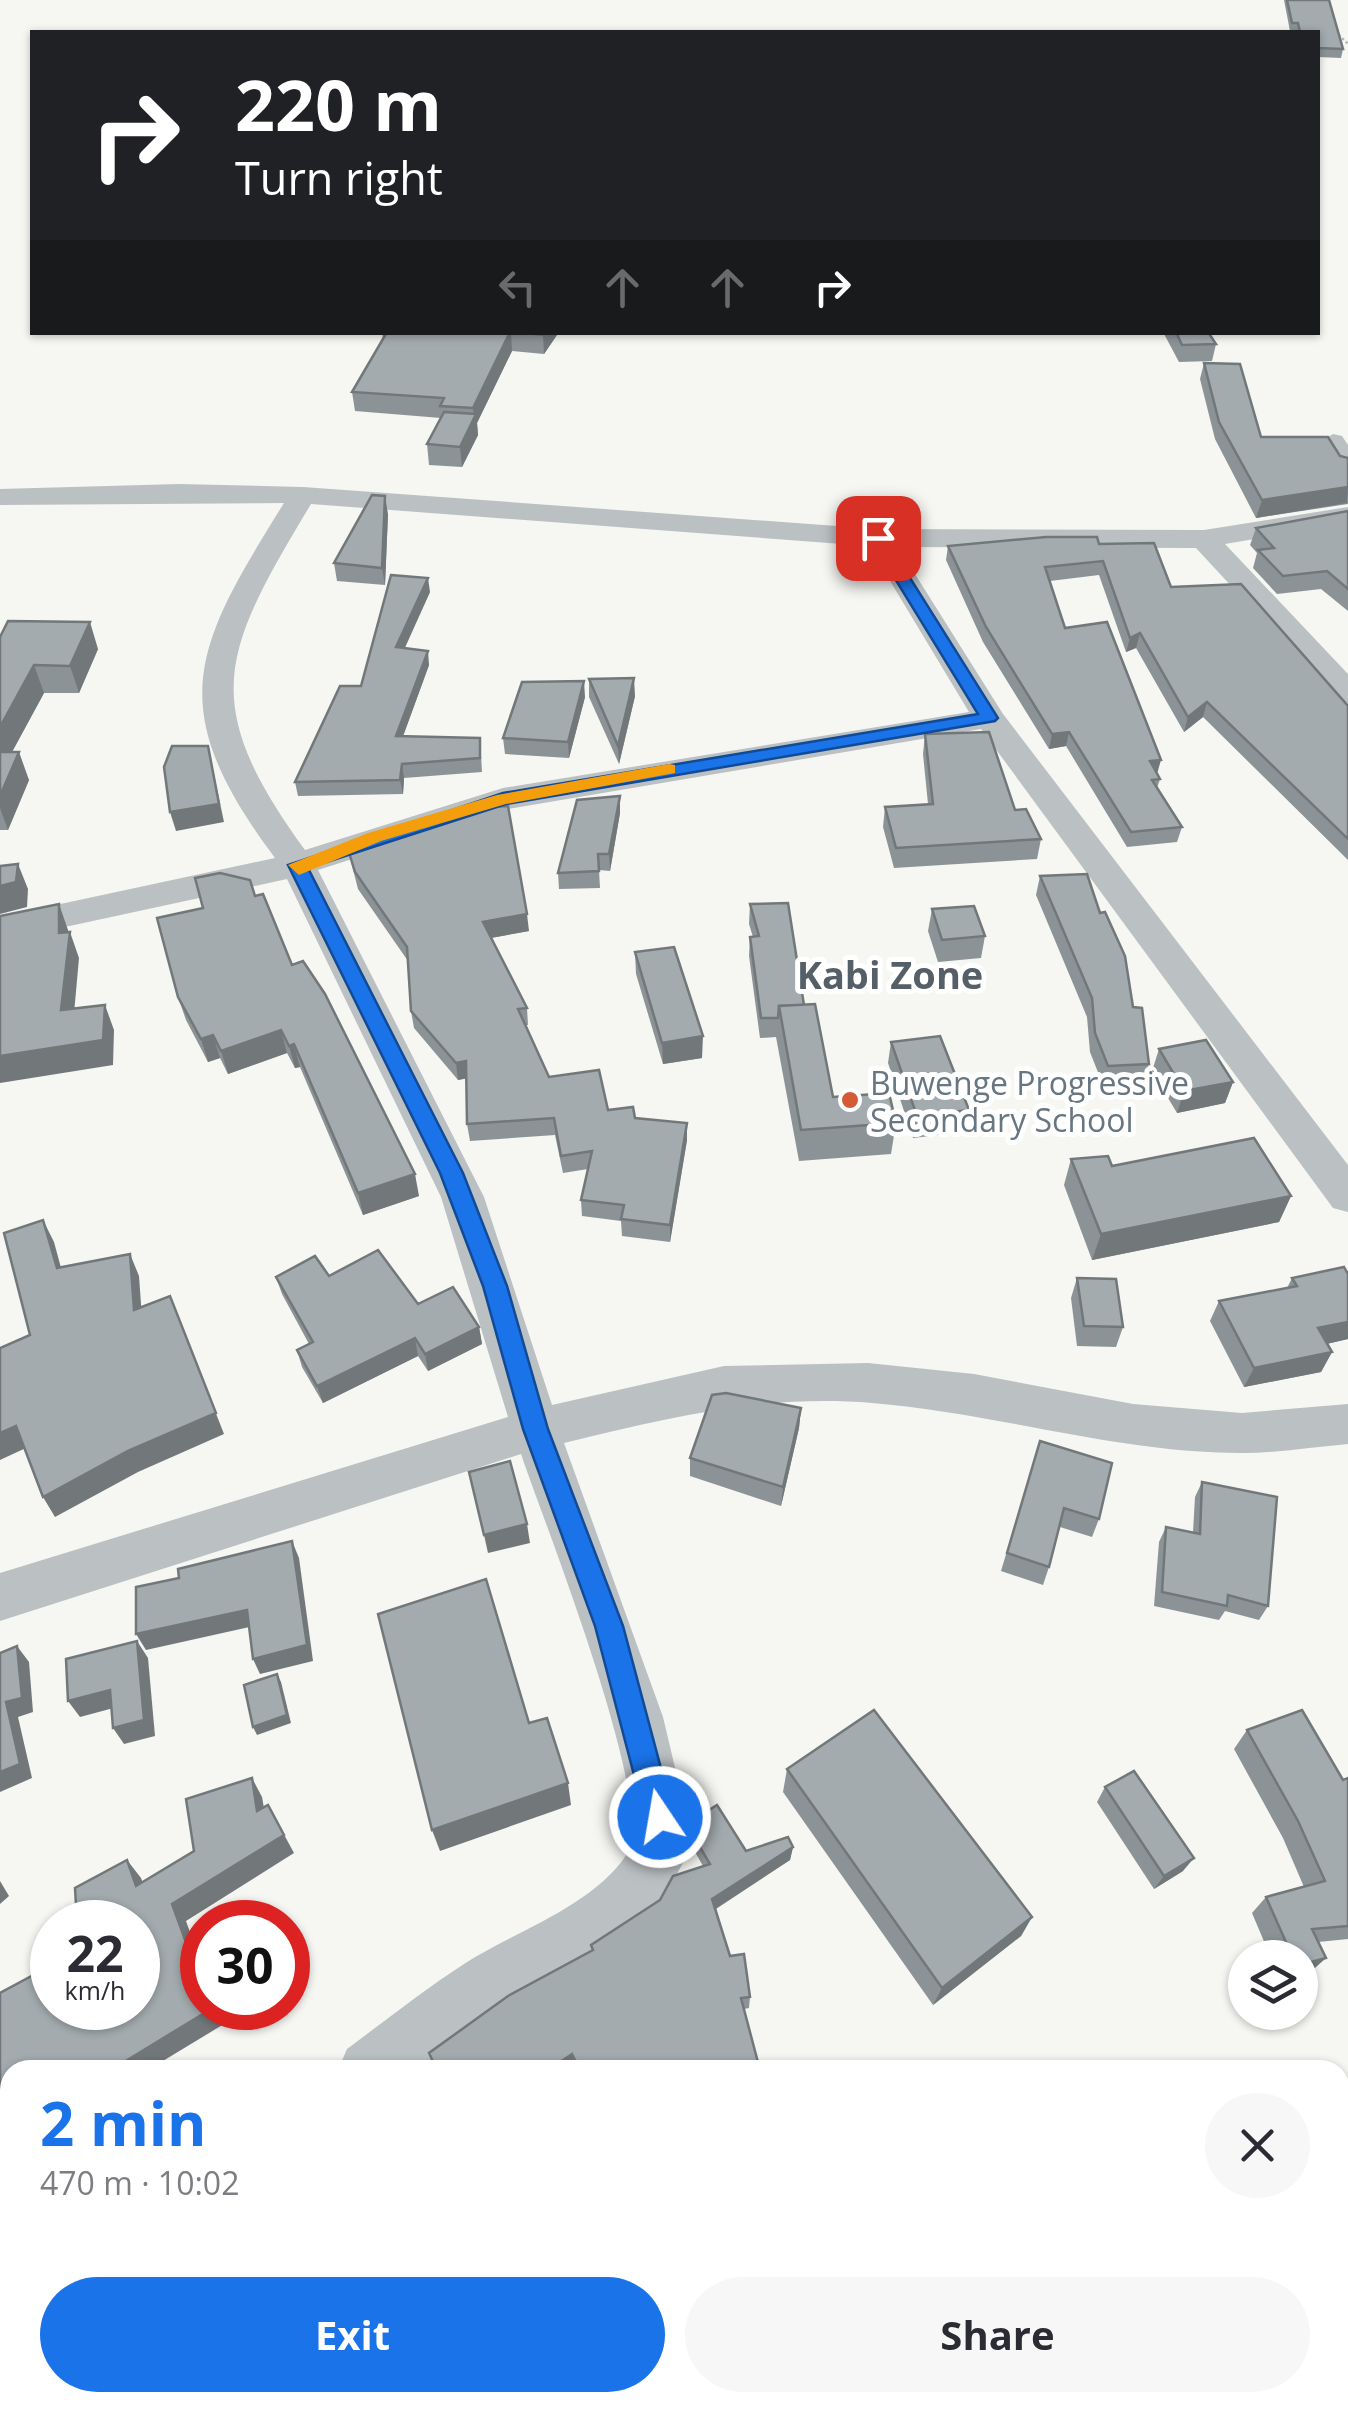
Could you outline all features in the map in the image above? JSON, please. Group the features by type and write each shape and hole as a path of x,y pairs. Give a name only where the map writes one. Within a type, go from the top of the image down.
{"street":[{"path":"0,497 179,492 302,495 878,538 1204,538 1348,515"},
{"path":"302,495 232,622 219,654 214,690 253,802 297,865 452,1173 495,1286 536,1429 609,1626 657,1797 660,1854 647,1875 616,1904 484,1986 382,2060"},
{"path":"878,538 989,718 1348,1196"},
{"path":"1204,538 1348,693"},
{"path":"0,930 297,865 503,798 989,718"},
{"path":"0,1597 536,1429 724,1386 868,1384 974,1394 1133,1424 1242,1433 1348,1424"}],"path":[{"path":"1334,30 1348,44"}],"building":[{"path":"1287,0 1329,0 1343,49 1320,48 1320,30 1300,30 1298,23 1292,23"},
{"path":"385,335 509,335 473,408 440,406 444,398 352,392"},
{"path":"1177,335 1210,335 1216,344 1182,345"},
{"path":"1204,363 1240,364 1261,437 1328,437 1340,456 1348,458 1348,487 1262,500 1219,422"},
{"path":"444,412 476,414 460,447 427,444"},
{"path":"372,495 385,496 382,568 334,563"},
{"path":"1348,511 1348,589 1327,571 1283,576 1258,550 1274,548 1256,528"},
{"path":"1046,537 1097,537 1099,544 1154,543 1171,587 1241,584 1348,706 1348,839 1207,702 1188,717 1140,633 1130,638 1103,561 1045,567 1065,628 1107,622 1161,760 1150,761 1160,779 1152,780 1182,827 1131,832 1069,732 1052,734 986,627 948,546"},
{"path":"391,575 428,578 396,647 428,651 396,736 480,738 480,758 402,764 400,780 295,782 340,686 361,686"},
{"path":"8,621 90,622 70,666 34,665 0,727 0,637"},
{"path":"634,678 618,746 589,679"},
{"path":"584,681 568,742 503,738 522,682"},
{"path":"989,732 1015,810 1026,809 1041,839 896,848 885,807 933,804 925,734"},
{"path":"172,746 208,746 219,804 170,812 164,767"},
{"path":"0,752 19,752 0,796"},
{"path":"620,796 609,854 598,854 599,871 558,873 577,800"},
{"path":"480,804 480,808 508,806 527,914 483,922 527,1008 518,1009 549,1077 599,1070 608,1110 633,1107 635,1118 687,1123 670,1225 621,1219 624,1205 581,1200 592,1151 561,1156 554,1118 467,1124 466,1061 456,1063 411,1011 407,947 355,872 347,846"},
{"path":"18,864 16,882 0,886 0,866"},
{"path":"220,873 250,880 255,896 263,894 292,965 303,961 325,994 415,1174 358,1193 294,1044 289,1046 281,1030 221,1051 213,1035 201,1039 178,997 157,918 203,908 195,878"},
{"path":"1087,874 1100,913 1105,912 1125,956 1133,1007 1142,1008 1149,1064 1108,1066 1095,1033 1092,998 1040,876"},
{"path":"788,903 804,1005 779,1006 778,1018 761,1018 750,937 759,936 750,904"},
{"path":"59,904 59,933 70,932 61,1010 105,1005 103,1040 0,1056 0,916"},
{"path":"974,906 985,936 942,940 932,909"},
{"path":"674,947 703,1036 662,1043 635,952"},
{"path":"815,1004 833,1097 889,1093 896,1123 801,1130 779,1006"},
{"path":"940,1036 969,1110 917,1116 891,1042"},
{"path":"1206,1040 1233,1082 1184,1091 1159,1049"},
{"path":"1254,1138 1291,1196 1101,1234 1071,1159 1108,1156 1112,1166"},
{"path":"43,1220 57,1268 130,1254 134,1310 170,1296 216,1413 128,1451 43,1497 16,1426 0,1433 0,1348 30,1335 4,1233"},
{"path":"378,1250 418,1304 453,1287 479,1327 425,1354 415,1338 317,1386 297,1350 313,1342 276,1277 315,1256 329,1276"},
{"path":"1344,1267 1348,1274 1348,1322 1318,1328 1332,1352 1254,1368 1219,1301 1297,1286 1292,1278"},
{"path":"1077,1278 1116,1279 1123,1327 1084,1326"},
{"path":"726,1393 801,1408 783,1487 690,1458 712,1395"},
{"path":"1040,1441 1112,1463 1099,1519 1064,1508 1049,1567 1007,1553"},
{"path":"510,1461 527,1524 484,1535 469,1472"},
{"path":"1202,1482 1277,1497 1268,1606 1228,1595 1227,1606 1162,1592 1166,1527 1200,1534"},
{"path":"292,1541 307,1645 253,1659 247,1610 136,1634 136,1587 179,1578 178,1569"},
{"path":"486,1579 529,1723 547,1718 568,1783 432,1830 378,1614"},
{"path":"137,1641 144,1720 113,1728 110,1690 68,1701 66,1659"},
{"path":"17,1646 22,1698 6,1702 20,1764 0,1772 0,1653"},
{"path":"277,1674 287,1715 253,1727 244,1685"},
{"path":"874,1710 1032,1917 942,1988 787,1769"},
{"path":"1302,1710 1343,1780 1348,1778 1348,1926 1312,1929 1317,1940 1285,1940 1266,1897 1325,1881 1298,1821 1247,1730"},
{"path":"1134,1771 1194,1858 1164,1876 1105,1787"},
{"path":"252,1778 257,1811 268,1805 284,1835 172,1904 180,1926 180,2028 127,2060 0,2060 0,1993 30,1977 30,2030 160,2030 160,1900 76,1900 75,1888 127,1860 136,1886 194,1851 186,1799"},
{"path":"717,1805 746,1851 788,1837 793,1847 712,1899 730,1956 744,1954 750,1997 741,1998 757,2060 575,2060 572,2054 563,2060 432,2060 429,2053 508,1996 593,1950 591,1945 660,1900 673,1876 710,1864 691,1832 692,1821"},
{"path":"1318,1941 1326,1958 1318,1960"}],"slow traffic":[{"path":"299,869 297,865 374,837 503,798 669,769"}],"place":[{"name":"Buwenge Progressive Secondary School","path":"850,1100"}],"district":[{"name":"Kabi Zone","path":"890,974"}],"route":[{"path":"660,1817 609,1626 536,1429 495,1286 452,1173 297,865 503,798 989,718 878,538"}]}
